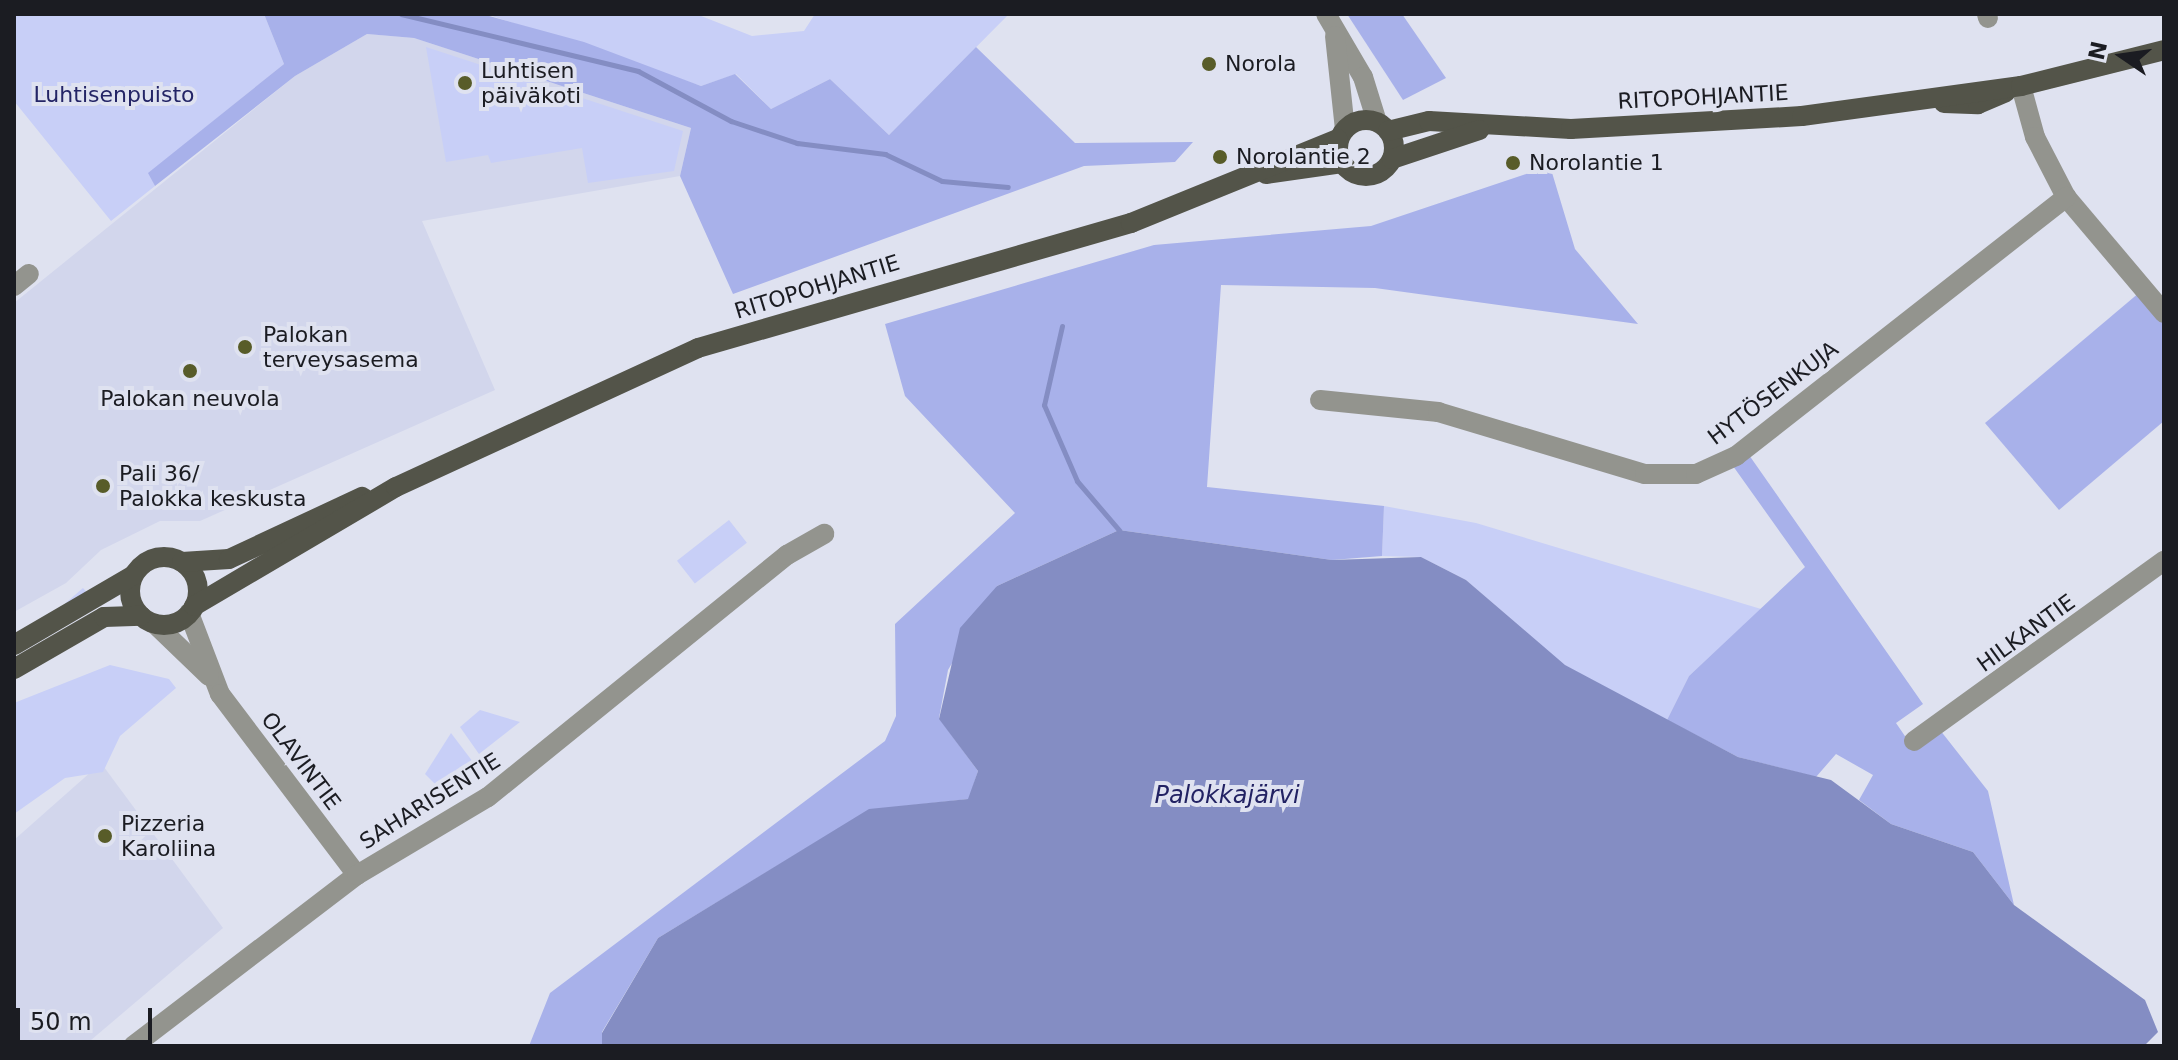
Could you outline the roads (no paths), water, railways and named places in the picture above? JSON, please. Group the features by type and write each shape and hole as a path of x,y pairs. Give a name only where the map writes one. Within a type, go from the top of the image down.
{"main road":[{"name":"RITOPOHJANTIE","path":"192,610 396,487 698,348 1131,223 1266,174 1341,134 1429,121 1486,127 1802,116 1922,102 2021,86 2164,50"},
{"path":"1383,126 1392,159"},
{"name":"RITOPOHJANTIE","path":"1266,174 1342,163 1363,177 1392,159 1486,127"},
{"path":"1341,134 1342,163"},
{"name":"RITOPOHJANTIE","path":"182,562 229,559 337,504 396,487"},
{"path":"14,645 132,576 151,559 182,562 195,577 192,610 148,620 104,617 14,669"},
{"path":"132,576 131,600 148,620"}],"street":[{"path":"1330,23 1363,77 1383,126"},
{"path":"1330,23 1341,134"},
{"path":"2021,86 2035,137 2066,197 2164,313"},
{"name":"HYTÖSENKUJA","path":"1320,400 1438,412 1645,474 1696,474 1736,456 2066,197"},
{"name":"SAHARISENTIE","path":"133,1046 357,875 488,797 787,555 824,534"},
{"name":"HILKANTIE","path":"1914,741 2164,561"},
{"name":"OLAVINTIE","path":"192,610 209,676"},
{"name":"OLAVINTIE","path":"148,620 209,676 357,875"}],"water":[{"name":"Palokkajärvi","path":"1119,530 1332,560 1421,557 1466,580 1565,665 1738,757 1831,780 1891,824 1973,852 2014,905 2145,1000 2158,1032 2144,1046 602,1046 602,1033 658,938 869,809 968,799 978,771 939,719 960,628 997,586"}],"waterway":[{"path":"401,14 638,71 731,121 797,143 885,154 942,181 1008,187"},
{"path":"1062,326 1044,405 1077,481 1119,530"}],"place":[{"name":"Norola","path":"1209,64"},
{"name":"Luhtisen päiväkoti","path":"465,83"},
{"name":"Norolantie 2","path":"1220,157"},
{"name":"Norolantie 1","path":"1513,163"},
{"name":"Palokan terveysasema","path":"245,347"},
{"name":"Palokan neuvola","path":"190,371"},
{"name":"Pali 36/ Palokka keskusta","path":"103,486"},
{"name":"Pizzeria Karoliina","path":"105,836"}],"park label":[{"name":"Luhtisenpuisto","path":"114,95"}]}
